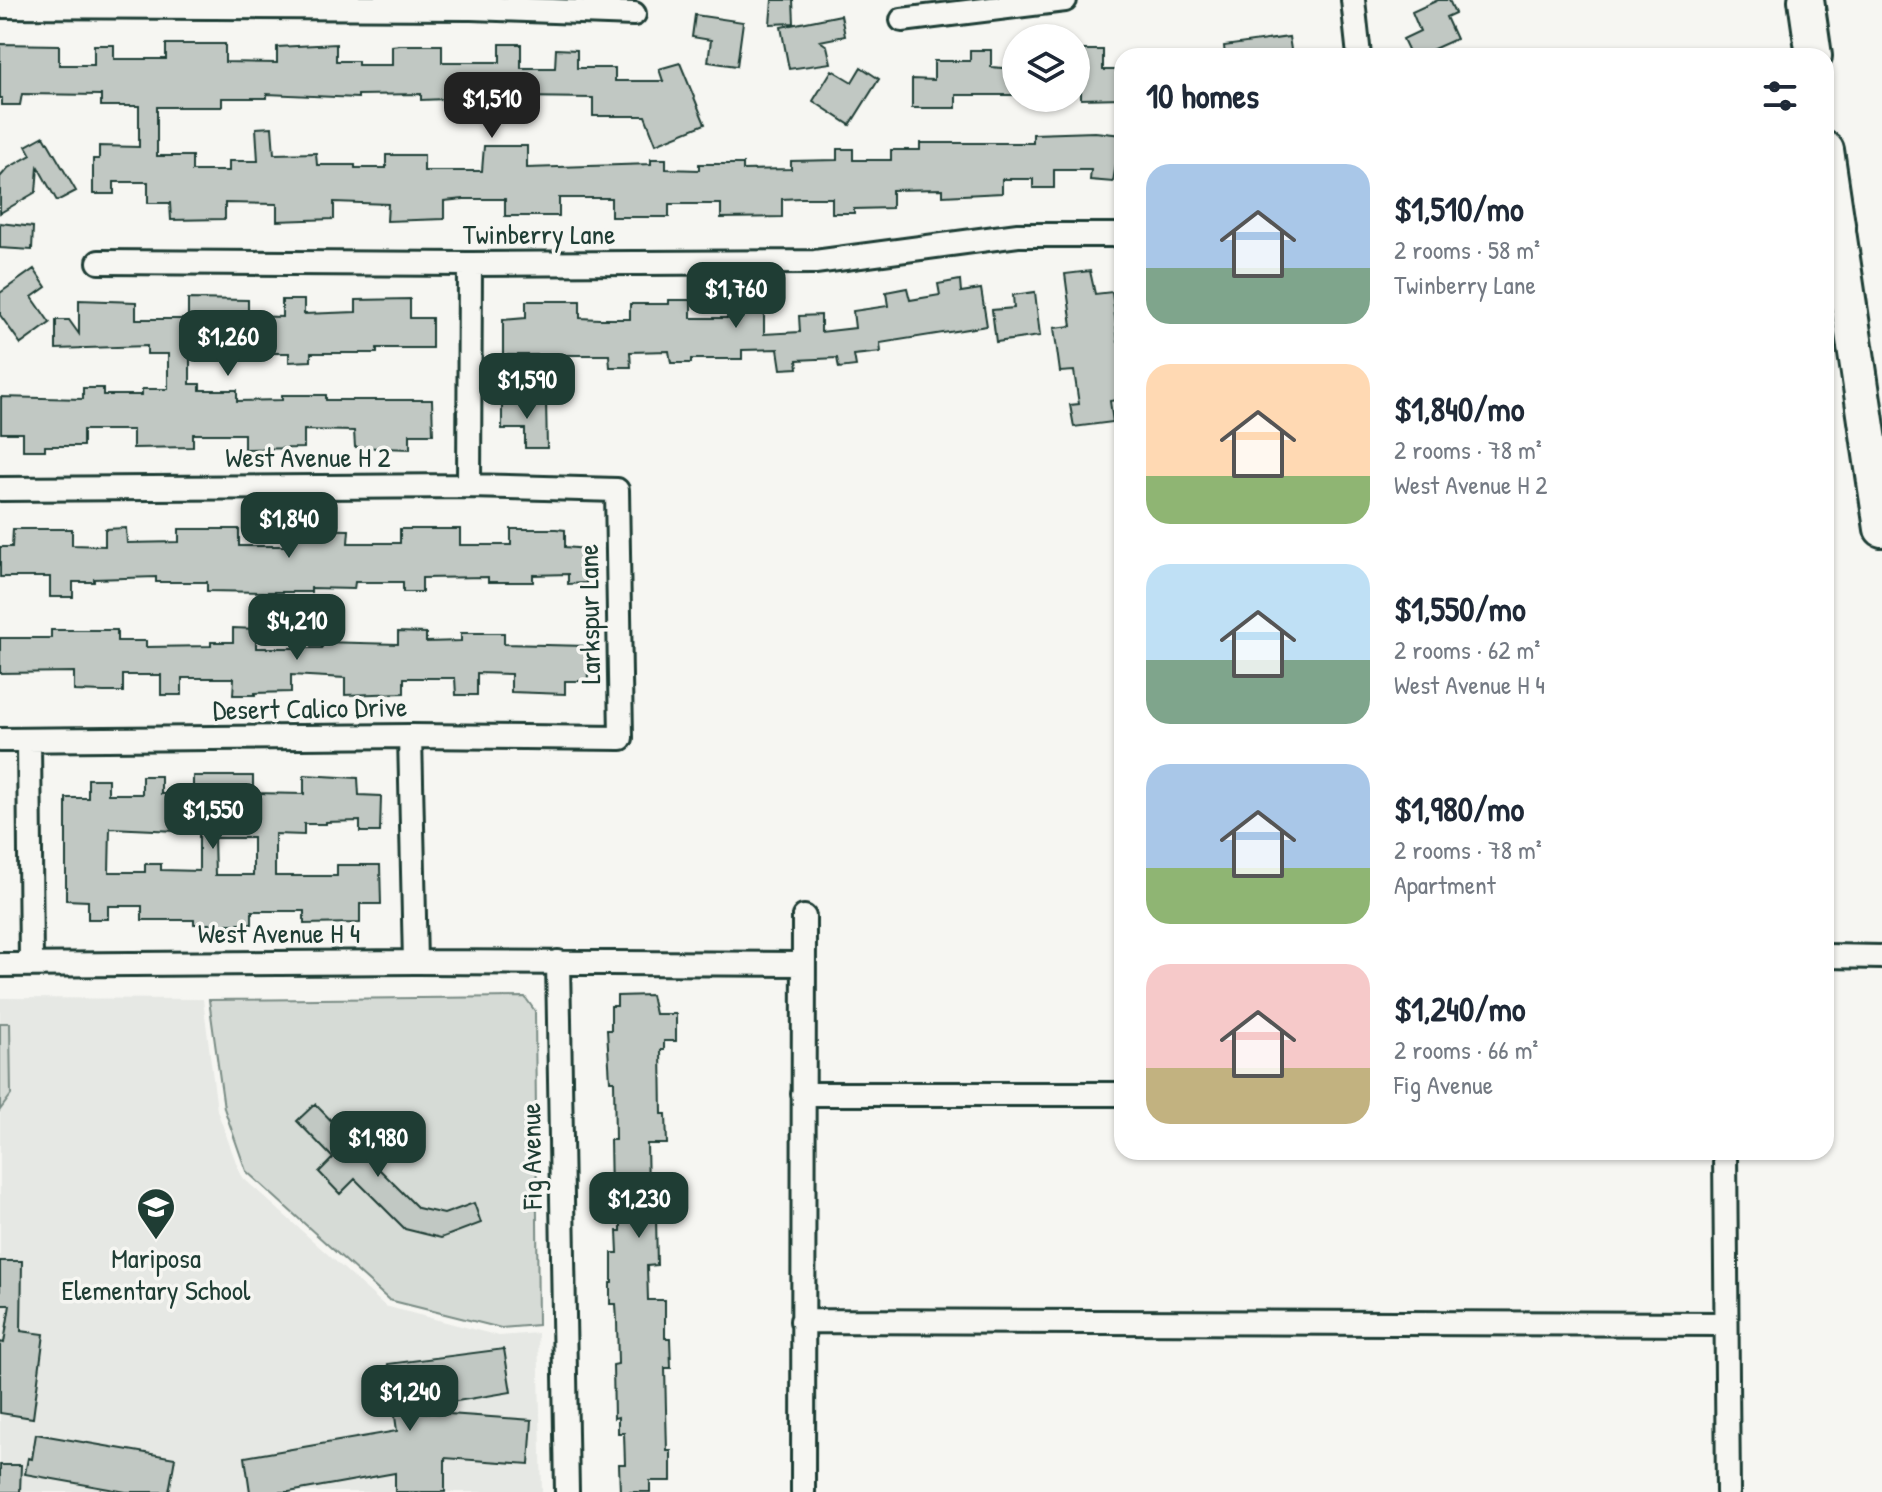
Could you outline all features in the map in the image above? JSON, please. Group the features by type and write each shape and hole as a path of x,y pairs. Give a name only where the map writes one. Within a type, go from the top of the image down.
{"main road":[{"path":"1806,0 1813,48"},
{"path":"1834,204 1882,529"}],"street":[{"path":"902,20 1065,0"},
{"path":"1353,0 1358,48"},
{"path":"0,6 471,4 634,14"},
{"name":"Twinberry Lane","path":"99,262 815,262 1018,235 1114,235"},
{"path":"469,486 470,264"},
{"name":"West Avenue H 2","path":"0,489 469,486 617,490"},
{"name":"Larkspur Lane","path":"617,490 621,738"},
{"path":"410,736 415,962"},
{"name":"Desert Calico Drive","path":"0,740 410,736 621,738"},
{"path":"29,741 31,964"},
{"path":"803,1492 804,917"},
{"path":"1834,956 1882,957"},
{"name":"West Avenue H 4","path":"0,965 415,962 803,964"},
{"name":"Fig Avenue","path":"558,962 567,1492"},
{"path":"803,1094 1114,1094"},
{"path":"1725,1160 1728,1492"},
{"path":"802,1321 1726,1324"}],"shaded area":[{"path":"525,997 535,1011 538,1325 501,1328 389,1300 246,1171 224,1108 209,1000"},
{"name":"Mariposa Elementary School","path":"0,998 203,999 217,1110 241,1176 385,1306 499,1336 538,1333 542,1492 0,1492"},
{"path":"0,1023 10,1023 11,1095 0,1110"}],"building":[{"path":"772,0 793,0 794,23 770,24"},
{"path":"1438,0 1449,0 1455,13 1446,17 1456,39 1436,48 1407,48 1403,39 1420,31 1412,12"},
{"path":"695,15 743,22 737,66 708,62 711,40 692,37"},
{"path":"841,15 845,36 820,41 827,46 831,63 789,69 781,27"},
{"path":"1289,37 1291,48 1224,48"},
{"path":"0,44 59,45 59,65 94,65 94,45 114,45 114,59 166,59 166,44 225,44 225,62 277,63 277,47 336,44 336,61 358,61 358,65 392,65 392,46 442,45 442,62 500,62 500,44 521,44 521,68 555,68 556,49 577,50 577,68 615,68 615,81 663,81 659,69 680,63 705,124 656,144 645,116 593,116 593,98 519,97 520,109 497,109 497,97 421,100 421,94 358,95 358,98 267,94 267,98 222,98 222,107 157,107 157,156 192,156 192,171 229,171 229,161 258,161 256,128 272,127 274,154 316,153 317,165 386,168 386,155 424,155 424,171 482,171 484,146 527,146 527,168 651,164 651,159 666,159 666,169 699,170 699,164 743,164 743,170 791,169 791,161 837,160 837,149 853,149 853,160 891,160 891,150 920,150 920,143 1033,143 1033,134 1095,132 1114,134 1114,176 1113,182 1090,180 1091,170 1054,170 1054,188 1033,188 1033,179 1002,179 1002,193 943,196 943,189 892,190 892,208 854,209 854,213 832,213 832,198 782,199 782,217 721,218 721,204 669,204 669,217 611,217 611,198 559,198 559,216 505,216 505,199 464,199 444,201 444,219 387,221 388,204 334,202 334,219 277,221 277,204 225,203 225,219 171,220 170,203 148,203 148,182 114,182 114,194 93,194 93,159 99,159 99,146 139,147 139,106 101,106 101,95 22,94 20,105 2,105"},
{"path":"970,50 991,50 991,67 1002,68 1002,95 956,95 956,108 912,108 912,79 934,80 934,61 970,61"},
{"path":"1090,50 1103,50 1103,70 1114,70 1114,98 1090,99"},
{"path":"861,67 879,79 850,125 813,101 832,70 852,82"},
{"path":"44,136 76,191 57,201 38,167 36,192 0,213 0,177 8,168 31,155 26,146"},
{"path":"0,223 33,227 32,250 0,248"},
{"path":"34,269 46,287 32,297 50,323 21,344 0,315 0,293"},
{"path":"1090,271 1095,294 1112,292 1114,400 1110,401 1113,422 1074,427 1070,405 1079,404 1074,371 1060,372 1054,328 1072,326 1065,274"},
{"path":"960,280 961,292 981,289 987,326 880,343 881,352 854,355 856,366 839,368 837,358 797,360 798,368 781,369 778,349 742,350 742,359 691,359 691,363 671,363 669,351 630,352 631,367 610,367 609,355 503,355 503,320 526,318 526,301 580,301 580,318 630,319 630,304 669,304 669,300 691,300 691,318 742,318 742,301 764,301 764,334 800,332 799,316 821,315 821,332 855,328 853,311 888,306 886,292 907,288 910,300 940,295 938,284"},
{"path":"1035,292 1040,336 996,342 992,310 1014,308 1013,295"},
{"path":"188,299 248,300 248,316 282,317 282,300 304,300 304,314 356,312 356,300 410,299 410,318 432,318 432,348 377,348 377,353 311,353 311,361 289,362 289,353 226,353 226,347 190,347 190,384 200,384 200,390 237,390 237,401 282,400 282,395 326,395 326,400 432,400 433,434 410,434 410,449 355,447 354,431 304,430 304,448 244,449 244,434 193,434 193,447 133,448 133,430 83,430 83,446 45,446 45,450 23,450 23,433 1,433 1,397 83,399 83,388 103,388 103,395 142,395 142,389 168,389 168,354 147,354 147,346 56,349 56,320 69,320 79,334 79,300 136,302 136,319 188,319"},
{"path":"502,400 546,401 547,448 525,448 525,429 502,429"},
{"path":"126,528 127,543 179,542 179,529 239,529 239,546 289,546 289,529 349,530 348,543 400,543 400,529 460,529 460,545 511,545 511,529 556,529 565,530 565,547 587,549 588,574 586,583 568,584 568,574 533,575 533,582 488,582 488,577 422,578 422,592 403,592 403,582 355,582 354,589 311,588 311,592 265,592 207,591 207,582 156,582 156,577 94,579 94,582 73,582 73,597 50,597 50,577 0,577 0,547 12,547 13,529 72,529 72,545 105,546 105,529"},
{"path":"233,628 256,629 256,648 322,648 322,642 398,644 398,632 426,633 426,642 461,641 461,633 504,633 504,644 587,646 588,681 565,681 565,694 511,692 511,674 477,673 477,695 456,695 455,678 404,678 404,693 345,695 345,678 291,675 291,692 233,695 234,678 182,678 182,695 161,695 161,675 123,675 123,692 104,692 74,691 74,672 0,673 0,638 51,638 51,630 117,630 117,641 146,641 146,647 211,646 211,642 233,642"},
{"path":"304,775 358,778 359,795 381,796 380,832 360,832 360,821 304,824 304,835 275,834 275,876 337,876 337,865 380,865 381,904 360,904 360,923 304,924 304,911 252,911 252,924 142,920 142,906 108,906 108,919 88,919 88,901 66,900 66,798 88,798 88,779 108,779 108,794 142,794 142,776 161,776 161,794 193,794 193,776 253,776 253,793 304,794","holes":["110,828 199,832 199,871 161,870 161,864 145,864 145,872 109,872","214,838 253,838 253,875 215,875"]},
{"path":"651,995 655,1014 676,1014 676,1041 664,1041 664,1050 661,1050 662,1114 666,1114 667,1144 647,1144 648,1188 664,1188 664,1218 656,1218 657,1265 647,1266 648,1300 665,1300 665,1338 670,1338 671,1368 665,1368 667,1451 671,1451 671,1481 650,1481 650,1492 620,1492 619,1464 625,1464 624,1433 618,1433 618,1417 614,1418 613,1365 618,1364 617,1321 616,1304 610,1304 610,1283 612,1253 618,1253 617,1231 621,1231 621,1192 611,1192 610,1140 615,1140 614,1081 610,1081 607,1030 611,1030 611,1006 617,1006 617,996"},
{"path":"315,1104 351,1141 361,1130 382,1152 372,1162 418,1208 444,1214 474,1203 481,1223 441,1238 405,1229 355,1179 340,1194 319,1172 333,1158 297,1121"},
{"path":"0,1261 22,1261 21,1331 44,1334 33,1418 0,1413 0,1342 4,1343 10,1305 0,1305"},
{"path":"504,1349 511,1392 421,1407 421,1412 532,1420 529,1464 445,1458 445,1492 395,1492 395,1473 289,1492 250,1492 245,1457 397,1431 388,1364"},
{"path":"36,1434 175,1458 169,1492 126,1492 25,1474 28,1458 32,1459"},
{"path":"0,1465 21,1465 20,1492 0,1492"}],"place":[{"name":"Mariposa Elementary School","path":"156,1241"}]}
